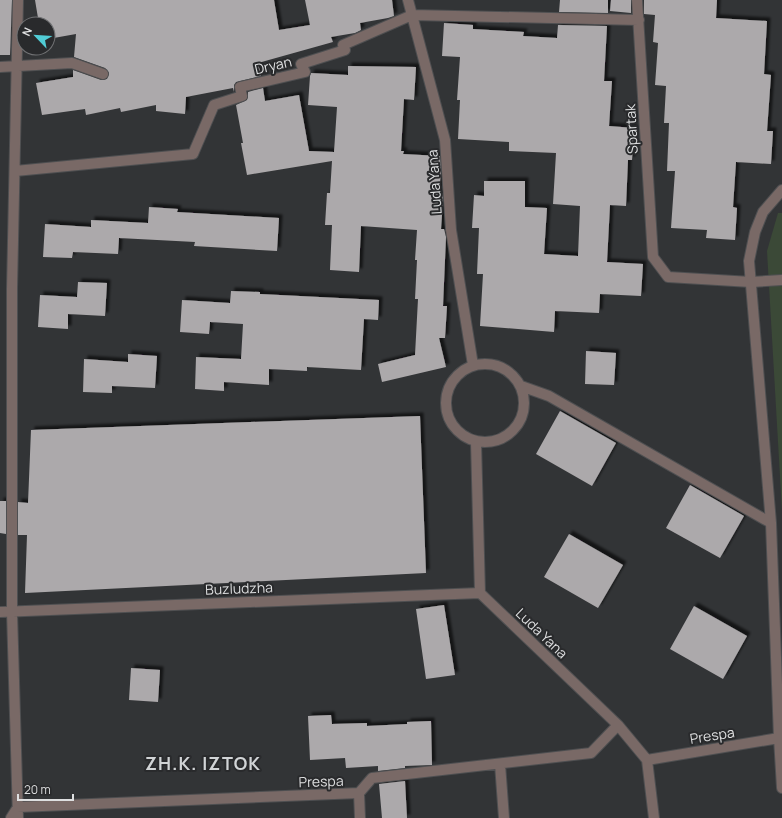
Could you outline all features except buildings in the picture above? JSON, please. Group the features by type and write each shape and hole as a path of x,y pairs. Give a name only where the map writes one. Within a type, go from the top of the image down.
{"street":[{"path":"18,0 12,289 12,612 18,818"},
{"name":"Luda Yana","path":"408,0 445,140 451,230 473,365"},
{"name":"Spartak","path":"637,0 653,257 668,277 751,282"},
{"name":"Dryan","path":"15,171 193,154 214,105 242,96 240,87 305,72 300,64 345,50 343,45 412,15 638,20"},
{"path":"0,66 17,67 72,63 103,74"},
{"path":"782,190 763,212 755,232 749,261 771,523 782,788"},
{"path":"751,282 782,280"},
{"path":"487,363 501,367 513,375 521,386 525,404 520,421 509,435 493,442 476,442 457,433 446,415 446,394 455,376 473,365 487,363"},
{"path":"521,386 548,396 771,523"},
{"path":"476,442 480,592"},
{"name":"Luda Yana","path":"480,592 618,726 647,760"},
{"name":"Buzludzha","path":"0,612 480,592"},
{"name":"Prespa","path":"18,807 359,793 372,778 591,753 618,726"},
{"name":"Prespa","path":"647,760 780,739"},
{"path":"647,760 654,818"},
{"path":"500,764 504,818"},
{"path":"359,793 360,818"},
{"path":"11,818 18,807"}],"green space":[{"path":"778,213 782,213 782,511 767,251"}],"district":[{"name":"ZH.K. IZTOK","path":"203,763"}]}
